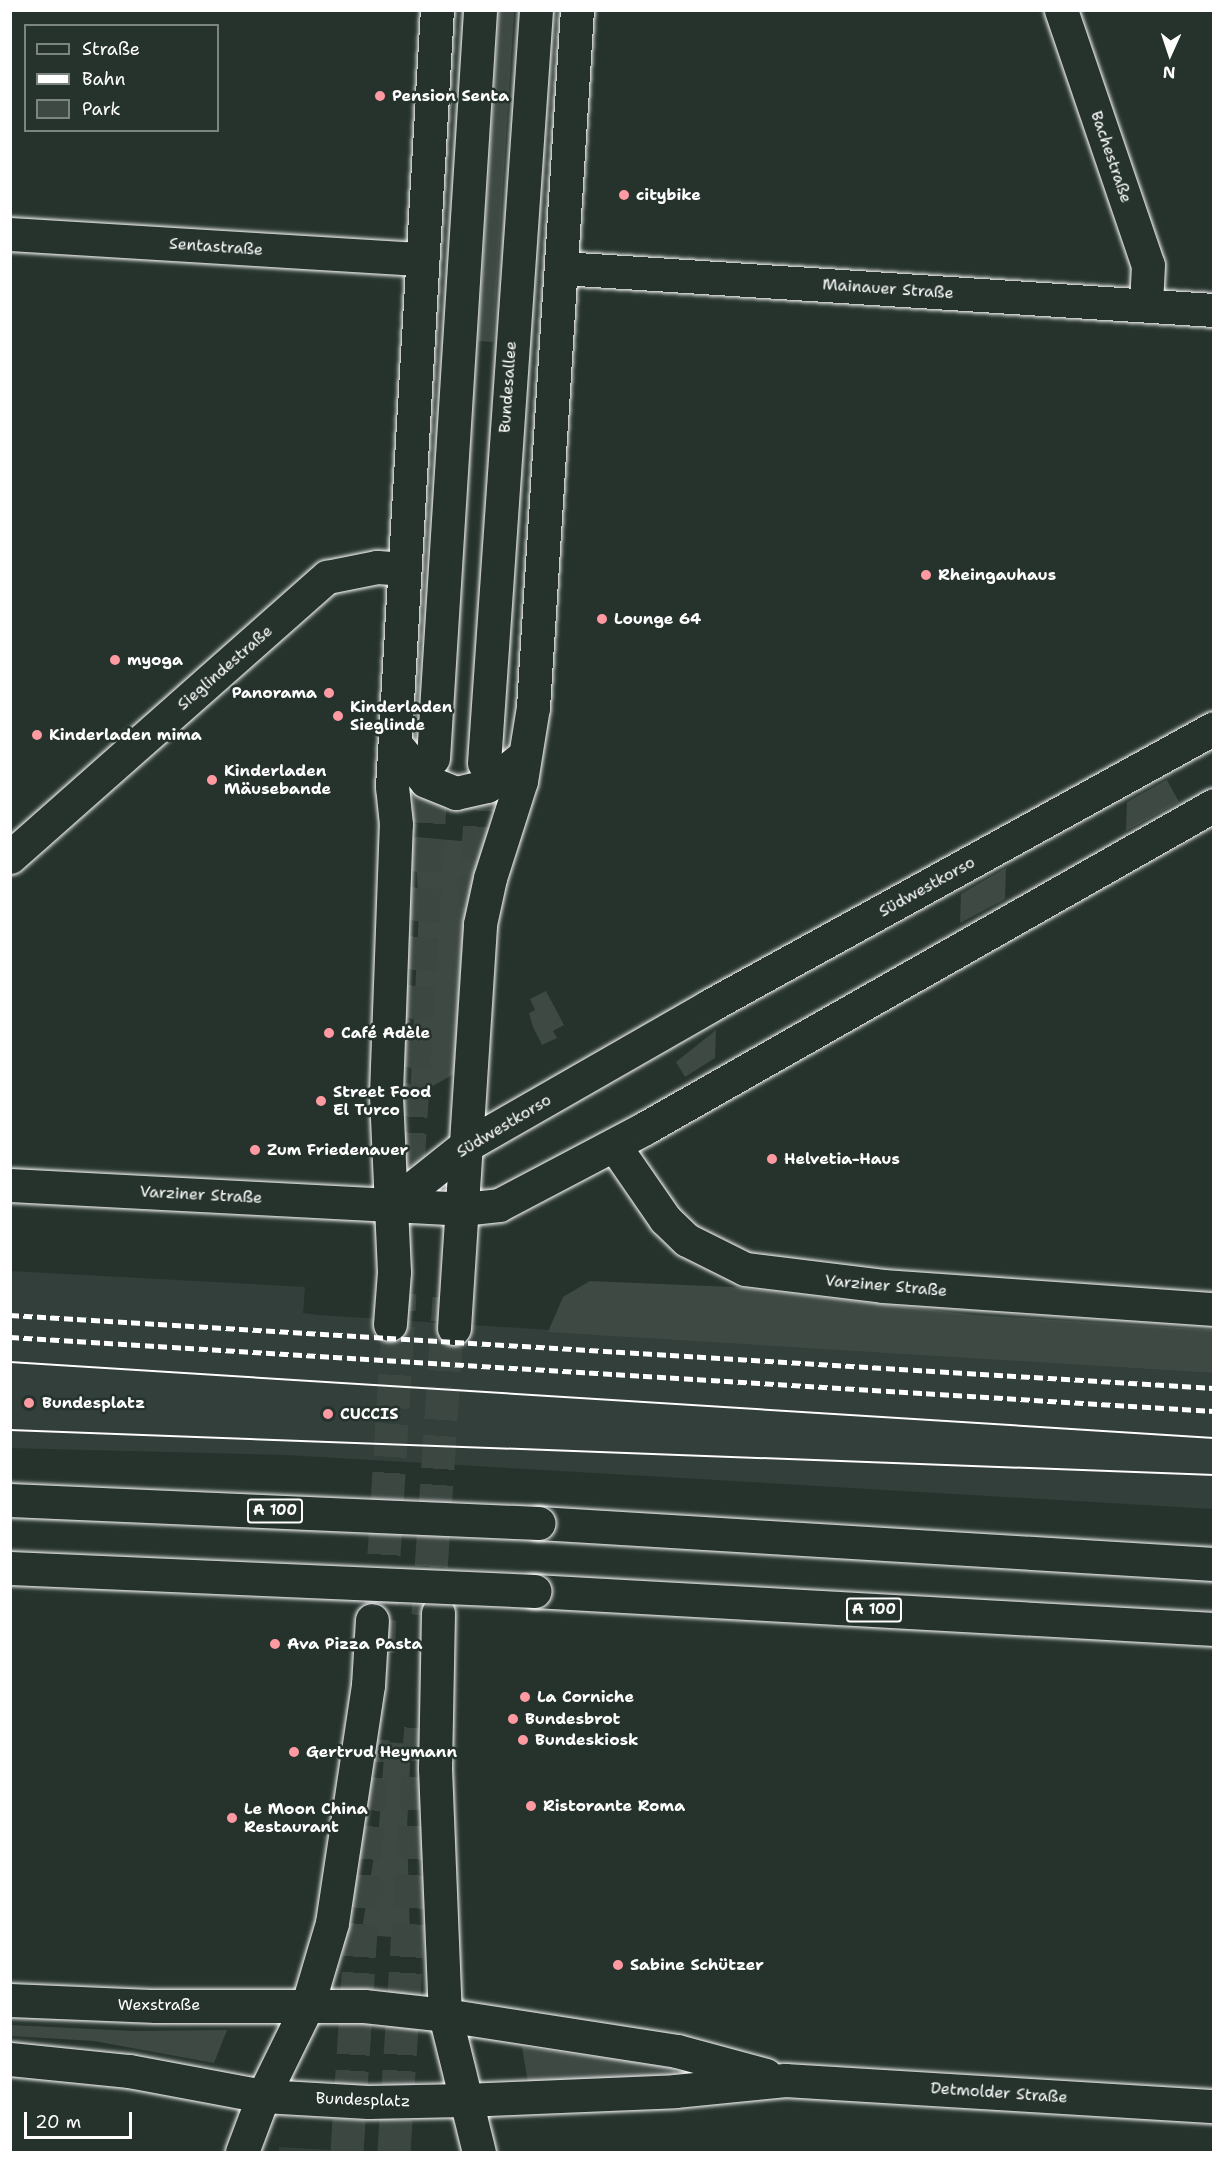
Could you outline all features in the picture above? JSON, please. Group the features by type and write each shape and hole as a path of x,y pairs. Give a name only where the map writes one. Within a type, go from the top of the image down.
{"main road":[{"path":"390,1324 394,1272 386,1093 396,824 394,743 437,10"},
{"path":"433,758 480,10"},
{"name":"Bundesallee","path":"484,763 536,10"},
{"path":"454,1328 480,924 526,754 533,707 577,10"},
{"name":"Bachestraße","path":"1061,10 1148,266 1146,305"},
{"name":"Sentastraße","path":"10,234 422,260"},
{"name":"Mainauer Straße","path":"562,268 1214,310"},
{"name":"Sieglindestraße","path":"10,857 327,577 377,567 403,569"},
{"name":"Südwestkorso","path":"391,1205 465,1146 709,1006 1214,728"},
{"path":"394,743 426,781 456,793 487,786 526,754"},
{"path":"391,1205 462,1209 498,1205 614,1145 1214,806"},
{"name":"Varziner Straße","path":"614,1145 665,1219 687,1240 745,1269 883,1286 1214,1309"},
{"name":"Varziner Straße","path":"10,1185 391,1205"},
{"name":"A 100","path":"10,1500 539,1523 1214,1564"},
{"name":"A 100","path":"10,1568 534,1591 1214,1629"},
{"path":"438,1613 435,1768 445,2015 464,2100 479,2152"},
{"path":"242,2152 263,2096 308,2004 332,1923 368,1685 372,1620"},
{"name":"Wexstraße","path":"10,2000 134,2006 308,2004"},
{"path":"308,2004 445,2015"},
{"name":"Detmolder Straße","path":"445,2015 677,2051 785,2080"},
{"path":"10,2059 129,2071 263,2096"},
{"name":"Detmolder Straße","path":"464,2100 675,2091 785,2080 1214,2106"},
{"name":"Bundesplatz","path":"263,2096 368,2102 464,2100"}],"shaded area":[{"path":"10,1271 305,1287 303,1313 319,1315 1213,1373 1213,1509 286,1455 11,1448"},
{"path":"279,2147 368,2152 279,2152"}],"green space":[{"path":"499,11 514,11 493,342 478,341"},
{"path":"1167,780 1179,802 1126,831 1127,802"},
{"path":"415,837 484,843 463,933 454,1074 410,1099 419,911"},
{"path":"1006,868 1005,899 960,923 961,894"},
{"path":"546,991 564,1025 553,1031 557,1038 542,1045 529,1013 535,1010 530,999"},
{"path":"716,1030 715,1058 685,1077 676,1062"},
{"path":"590,1281 732,1287 975,1315 1213,1330 1213,1373 548,1332 563,1297"},
{"path":"385,1742 411,1744 407,1828 410,1938 361,1935 379,1826"},
{"path":"11,2025 133,2031 227,2030 214,2063 94,2041 11,2036"},
{"path":"522,2047 674,2068 677,2074 528,2083"}],"tunnel":[{"path":"405,1214 433,758"},
{"path":"474,908 484,763"},
{"path":"378,1652 400,1293"},
{"path":"428,1615 449,1298"},
{"path":"394,2152 421,1723"},
{"path":"347,2152 373,1739"}],"tram line":[{"path":"10,1362 1214,1438"},
{"path":"10,1430 1214,1475"}],"railway":[{"path":"10,1315 1214,1388"},
{"path":"10,1337 1214,1411"}],"place":[{"name":"Pension Senta","path":"380,96"},
{"name":"citybike","path":"624,195"},
{"name":"Rheingauhaus","path":"926,575"},
{"name":"Lounge 64","path":"602,619"},
{"name":"myoga","path":"115,660"},
{"name":"Panorama","path":"329,693"},
{"name":"Kinderladen Sieglinde","path":"338,716"},
{"name":"Kinderladen mima","path":"37,735"},
{"name":"Kinderladen Mäusebande","path":"212,780"},
{"name":"Café Adèle","path":"329,1033"},
{"name":"Street Food El Turco","path":"321,1101"},
{"name":"Zum Friedenauer","path":"255,1150"},
{"name":"Helvetia-Haus","path":"772,1159"},
{"name":"Bundesplatz","path":"29,1403"},
{"name":"CUCCIS","path":"328,1414"},
{"name":"Ava Pizza Pasta","path":"275,1644"},
{"name":"La Corniche","path":"525,1697"},
{"name":"Bundesbrot","path":"513,1719"},
{"name":"Bundeskiosk","path":"523,1740"},
{"name":"Gertrud Heymann","path":"294,1752"},
{"name":"Ristorante Roma","path":"531,1806"},
{"name":"Le Moon China Restaurant","path":"232,1818"},
{"name":"Sabine Schützer","path":"618,1965"}]}
